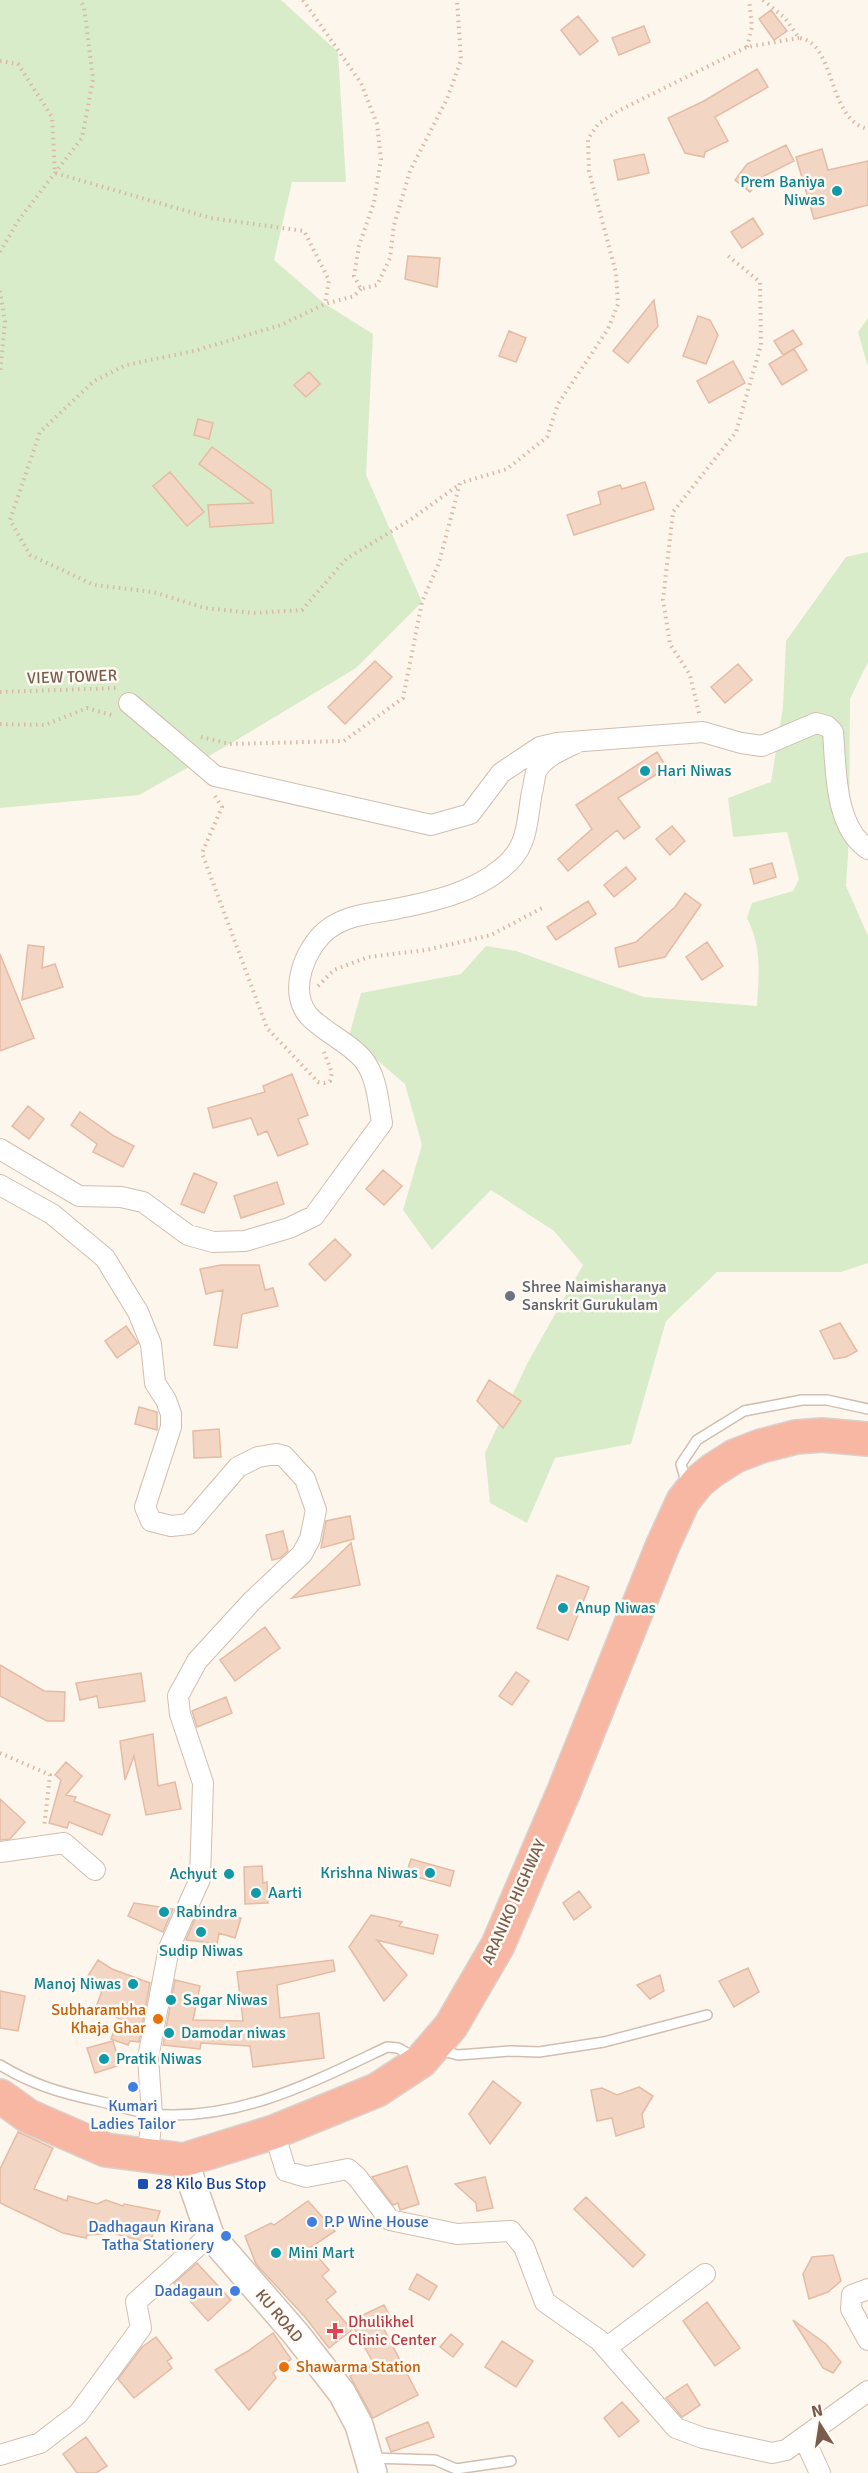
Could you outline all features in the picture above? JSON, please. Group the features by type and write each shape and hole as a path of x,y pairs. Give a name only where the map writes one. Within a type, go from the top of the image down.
{"highway":[{"name":"ARANIKO HIGHWAY","path":"0,2096 28,2116 106,2150 184,2160 274,2132 377,2090 427,2055 451,2026 498,1945 564,1791 662,1546 683,1501 698,1482 728,1461 761,1446 796,1437 868,1439"}],"street":[{"path":"123,710 158,727 215,776 431,825 470,814 501,773 540,747 557,743 703,732 741,743 762,746 816,723 827,726 833,732 839,791 846,822 852,835 868,849"},
{"path":"0,1149 79,1196 121,1197 143,1202 188,1235 213,1242 245,1241 290,1228 314,1216 382,1122 375,1082 362,1058 308,1015 302,1002 300,974 307,951 337,922 474,888 498,872 515,858 526,835 537,770 550,757 578,742"},
{"path":"0,1185 52,1214 105,1258 138,1312 151,1344 155,1383 166,1400 171,1414 171,1427 145,1507 151,1521 171,1526 189,1524 238,1467 258,1457 276,1454 284,1456 305,1479 316,1510 314,1527 302,1554 252,1601 197,1662 178,1696 180,1714 203,1783 200,1879 169,1948 148,2058 152,2114 148,2154"},
{"path":"0,1852 64,1843 95,1870"},
{"path":"274,2132 286,2171 306,2177 348,2169 357,2177 390,2220 457,2234 511,2230 524,2247 545,2302 598,2340 675,2428 703,2438 772,2454 786,2450 868,2391"},
{"name":"KU ROAD","path":"184,2160 210,2235 296,2334 342,2393 359,2425 371,2466"},
{"path":"0,2455 40,2443 78,2414 141,2328 136,2302 210,2235"},
{"path":"606,2348 705,2274"},
{"path":"868,2289 852,2295 852,2309 868,2340"},
{"path":"804,2438 820,2473"}],"lane":[{"path":"691,1491 681,1464 684,1458 697,1440 744,1411 802,1401 827,1400 868,1409"},
{"path":"0,2065 24,2080 54,2091 152,2114 233,2110 290,2092 387,2047 427,2055 458,2055 511,2050 539,2052 604,2042 707,2015"},
{"path":"371,2466 435,2460 456,2469 511,2461"}],"path":[{"path":"0,252 18,221 82,138 93,79 84,7 80,0"},
{"path":"303,0 361,83 378,124 381,159 374,201 359,246 354,276 361,290"},
{"path":"457,0 461,60 447,99 410,171 394,225 390,258 377,285 361,290 354,296 326,304 281,325 194,351 126,365 94,381 40,432 9,520 30,555 93,585 153,592 205,608 253,613 302,610 346,559 410,520 460,483 507,469 547,437 558,404 608,329 618,304 616,273 589,171 588,139 598,124 618,111 747,47 799,38 807,39 817,46 845,113 868,129"},
{"path":"747,47 752,27 749,0"},
{"path":"763,0 786,18 799,38"},
{"path":"0,61 18,64 52,117 55,173"},
{"path":"55,173 211,218 304,231 328,280 326,304"},
{"path":"703,732 690,675 670,644 663,600 673,512 736,432 761,345 760,282 726,255"},
{"path":"0,291 5,322 0,374"},
{"path":"158,727 230,744 344,741 403,698 422,602 439,562 460,483"},
{"name":"VIEW TOWER","path":"0,692 128,687 123,710"},
{"path":"0,724 45,725 87,708 123,710"},
{"path":"212,790 222,807 202,853 267,1028 318,1082 330,1081 332,1073 313,1032 308,1015 318,987 334,969 368,957 426,950 491,935 542,908"},
{"path":"0,1753 50,1775 44,1827 64,1843"}],"green space":[{"path":"0,0 281,0 338,52 346,182 292,182 274,260 325,304 373,334 366,475 422,602 356,668 230,744 139,795 0,808"},
{"path":"868,318 868,367 858,332"},
{"path":"868,552 868,662 850,699 849,838 846,886 868,936 868,1263 841,1272 717,1272 666,1321 631,1444 555,1458 527,1523 490,1503 485,1453 528,1362 583,1265 554,1231 491,1190 432,1250 403,1210 422,1145 405,1084 349,1036 361,993 461,974 486,946 516,951 644,997 757,1006 759,972 757,950 747,918 752,903 793,891 799,879 787,832 733,837 728,798 771,782 783,707 786,641 846,557"}],"building":[{"path":"771,10 787,31 774,40 759,19"},
{"path":"578,16 598,41 580,55 561,30"},
{"path":"644,26 650,42 619,55 612,38"},
{"path":"757,69 768,87 715,117 728,141 705,152 704,157 685,153 668,118 704,101"},
{"path":"786,145 794,161 762,177 750,192 735,180 747,164"},
{"name":"Prem Baniya Niwas","path":"822,149 828,170 868,161 868,205 814,219 796,157"},
{"path":"644,154 649,173 618,180 614,160"},
{"path":"753,218 763,234 742,248 731,232"},
{"path":"408,256 440,258 437,287 405,279"},
{"path":"654,300 658,326 628,363 613,351"},
{"path":"698,316 710,320 718,335 706,364 683,356"},
{"path":"793,330 802,344 783,355 774,341"},
{"path":"509,331 526,338 516,362 499,356"},
{"path":"794,349 807,370 782,385 769,364"},
{"path":"733,361 745,383 709,403 697,381"},
{"path":"309,372 320,384 306,397 294,385"},
{"path":"198,419 213,423 209,439 194,435"},
{"path":"212,447 271,490 273,523 210,527 208,505 253,503 199,464"},
{"path":"170,472 204,512 187,526 153,486"},
{"path":"645,482 654,509 574,535 567,515 601,504 598,492 620,485 622,489"},
{"path":"375,661 392,677 345,724 328,707"},
{"path":"738,664 752,680 725,703 711,687"},
{"path":"657,752 667,768 618,798 640,827 624,839 617,830 568,871 558,859 592,829 576,805"},
{"path":"672,826 685,841 670,855 656,839"},
{"path":"772,863 776,877 754,884 750,869"},
{"path":"626,867 636,879 614,897 604,885"},
{"path":"685,893 701,905 665,957 619,967 615,948 636,942 675,907"},
{"path":"588,901 596,914 556,940 547,927"},
{"path":"707,942 723,966 702,980 686,957"},
{"path":"28,945 44,947 42,968 55,964 63,987 22,1000"},
{"path":"0,954 34,1038 0,1051"},
{"path":"292,1074 308,1115 298,1119 308,1144 278,1156 267,1131 258,1135 251,1118 213,1128 208,1108 265,1092 263,1086"},
{"path":"28,1106 44,1119 29,1139 12,1126"},
{"path":"80,1112 114,1136 134,1146 123,1167 93,1152 97,1144 71,1125"},
{"path":"383,1170 402,1186 384,1205 366,1189"},
{"path":"194,1173 217,1183 204,1213 181,1204"},
{"path":"277,1182 284,1204 241,1218 234,1196"},
{"path":"335,1239 351,1255 325,1281 309,1264"},
{"path":"221,1265 259,1265 265,1290 273,1288 278,1306 242,1314 237,1348 214,1345 223,1290 206,1294 200,1269"},
{"path":"840,1323 857,1351 846,1357 834,1359 820,1331"},
{"path":"126,1326 138,1343 117,1358 105,1341"},
{"path":"489,1380 521,1401 503,1428 477,1401"},
{"path":"139,1407 157,1412 157,1430 135,1424"},
{"path":"219,1429 221,1457 194,1458 193,1431"},
{"path":"350,1516 354,1539 321,1548 326,1521"},
{"path":"283,1531 288,1551 280,1558 272,1560 266,1535"},
{"path":"351,1543 360,1585 292,1598 326,1567"},
{"name":"Anup Niwas","path":"557,1575 589,1587 568,1640 537,1628"},
{"path":"265,1627 280,1648 235,1681 220,1660"},
{"path":"0,1665 44,1691 65,1692 64,1721 47,1721 0,1696"},
{"path":"516,1672 529,1681 512,1705 499,1696"},
{"path":"141,1673 145,1701 99,1708 97,1696 80,1700 76,1683"},
{"path":"226,1697 232,1713 197,1727 192,1711"},
{"path":"153,1734 158,1786 175,1782 181,1809 146,1815 134,1756 125,1780 120,1741"},
{"path":"66,1762 82,1776 66,1795 76,1797 74,1801 110,1815 102,1835 69,1822 67,1828 49,1823 61,1780 55,1775"},
{"path":"0,1799 25,1822 10,1839 0,1840"},
{"name":"Krishna Niwas","path":"411,1859 454,1871 450,1886 406,1874"},
{"name":"Aarti","path":"262,1866 263,1883 267,1882 268,1903 245,1904 244,1867"},
{"path":"579,1891 591,1907 574,1920 563,1903"},
{"path":"134,1903 173,1909 163,1932 128,1916"},
{"name":"Sudip Niwas","path":"198,1912 215,1918 215,1914 241,1918 235,1938 219,1933 217,1944 186,1940"},
{"path":"371,1915 402,1922 399,1926 438,1935 433,1954 377,1940 407,1975 384,2001 349,1947"},
{"path":"98,1960 112,1969 150,1983 139,2042 130,2041 128,2045 111,2039 119,2018 95,2010 104,1985 88,1976"},
{"path":"333,1960 335,1971 277,1985 280,2018 319,2013 324,2058 253,2067 250,2046 201,2043 200,2049 163,2045 175,1980 200,1986 193,2020 243,2021 237,1972"},
{"path":"748,1968 759,1992 734,2007 719,1981"},
{"path":"660,1975 664,1991 650,1999 637,1985"},
{"path":"0,1991 25,1996 18,2031 0,2028"},
{"name":"Pratik Niwas","path":"113,2041 120,2065 95,2073 87,2048"},
{"path":"493,2081 521,2103 490,2144 469,2114"},
{"path":"639,2087 653,2096 642,2114 644,2127 616,2136 612,2118 597,2121 591,2090 602,2088 617,2095"},
{"path":"18,2132 53,2148 34,2189 67,2201 68,2196 97,2204 106,2200 123,2206 124,2204 160,2211 150,2243 105,2231 103,2234 87,2235 86,2238 63,2233 0,2203 0,2169"},
{"path":"407,2166 419,2204 400,2210 398,2203 393,2205 372,2177"},
{"path":"485,2177 493,2208 477,2211 476,2203 455,2184"},
{"path":"586,2197 645,2255 633,2267 574,2209"},
{"path":"308,2201 335,2231 310,2248 329,2270 322,2276 336,2292 326,2300 352,2330 329,2348 305,2317 256,2264 245,2236 271,2223 274,2225"},
{"path":"833,2255 841,2281 828,2292 809,2299 803,2274 812,2257"},
{"path":"197,2263 231,2300 208,2321 174,2283"},
{"path":"417,2274 437,2286 429,2300 409,2289"},
{"path":"707,2302 740,2348 715,2366 683,2321"},
{"path":"384,2305 394,2324 384,2329 418,2395 373,2418 350,2376 374,2364 350,2321"},
{"path":"793,2320 826,2344 841,2362 833,2373 823,2368"},
{"path":"273,2333 291,2359 273,2373 276,2378 249,2410 215,2370"},
{"path":"451,2334 463,2344 453,2357 440,2347"},
{"path":"156,2337 172,2358 167,2361 172,2368 134,2398 118,2379 142,2347"},
{"path":"502,2341 533,2361 516,2387 485,2367"},
{"path":"687,2384 700,2405 682,2417 666,2398"},
{"path":"622,2402 639,2421 619,2437 604,2418"},
{"path":"428,2422 434,2437 391,2452 386,2438"},
{"path":"86,2437 107,2466 96,2473 77,2473 63,2454"}],"place":[{"name":"Prem Baniya Niwas","path":"837,191"},
{"name":"Hari Niwas","path":"645,771"},
{"name":"Shree Naimisharanya Sanskrit Gurukulam","path":"510,1296"},
{"name":"Anup Niwas","path":"563,1608"},
{"name":"Krishna Niwas","path":"430,1873"},
{"name":"Achyut","path":"229,1874"},
{"name":"Aarti","path":"256,1893"},
{"name":"Rabindra","path":"164,1912"},
{"name":"Sudip Niwas","path":"201,1932"},
{"name":"Manoj Niwas","path":"133,1984"},
{"name":"Sagar Niwas","path":"171,2000"},
{"name":"Subharambha Khaja Ghar","path":"158,2019"},
{"name":"Damodar niwas","path":"169,2033"},
{"name":"Pratik Niwas","path":"104,2059"},
{"name":"Kumari Ladies Tailor","path":"133,2087"},
{"name":"28 Kilo Bus Stop","path":"143,2184"},
{"name":"P.P Wine House","path":"312,2222"},
{"name":"Dadhagaun Kirana Tatha Stationery","path":"226,2236"},
{"name":"Mini Mart","path":"276,2253"},
{"name":"Dadagaun","path":"235,2291"},
{"name":"Dhulikhel Clinic Center","path":"335,2331"},
{"name":"Shawarma Station","path":"284,2367"}]}
